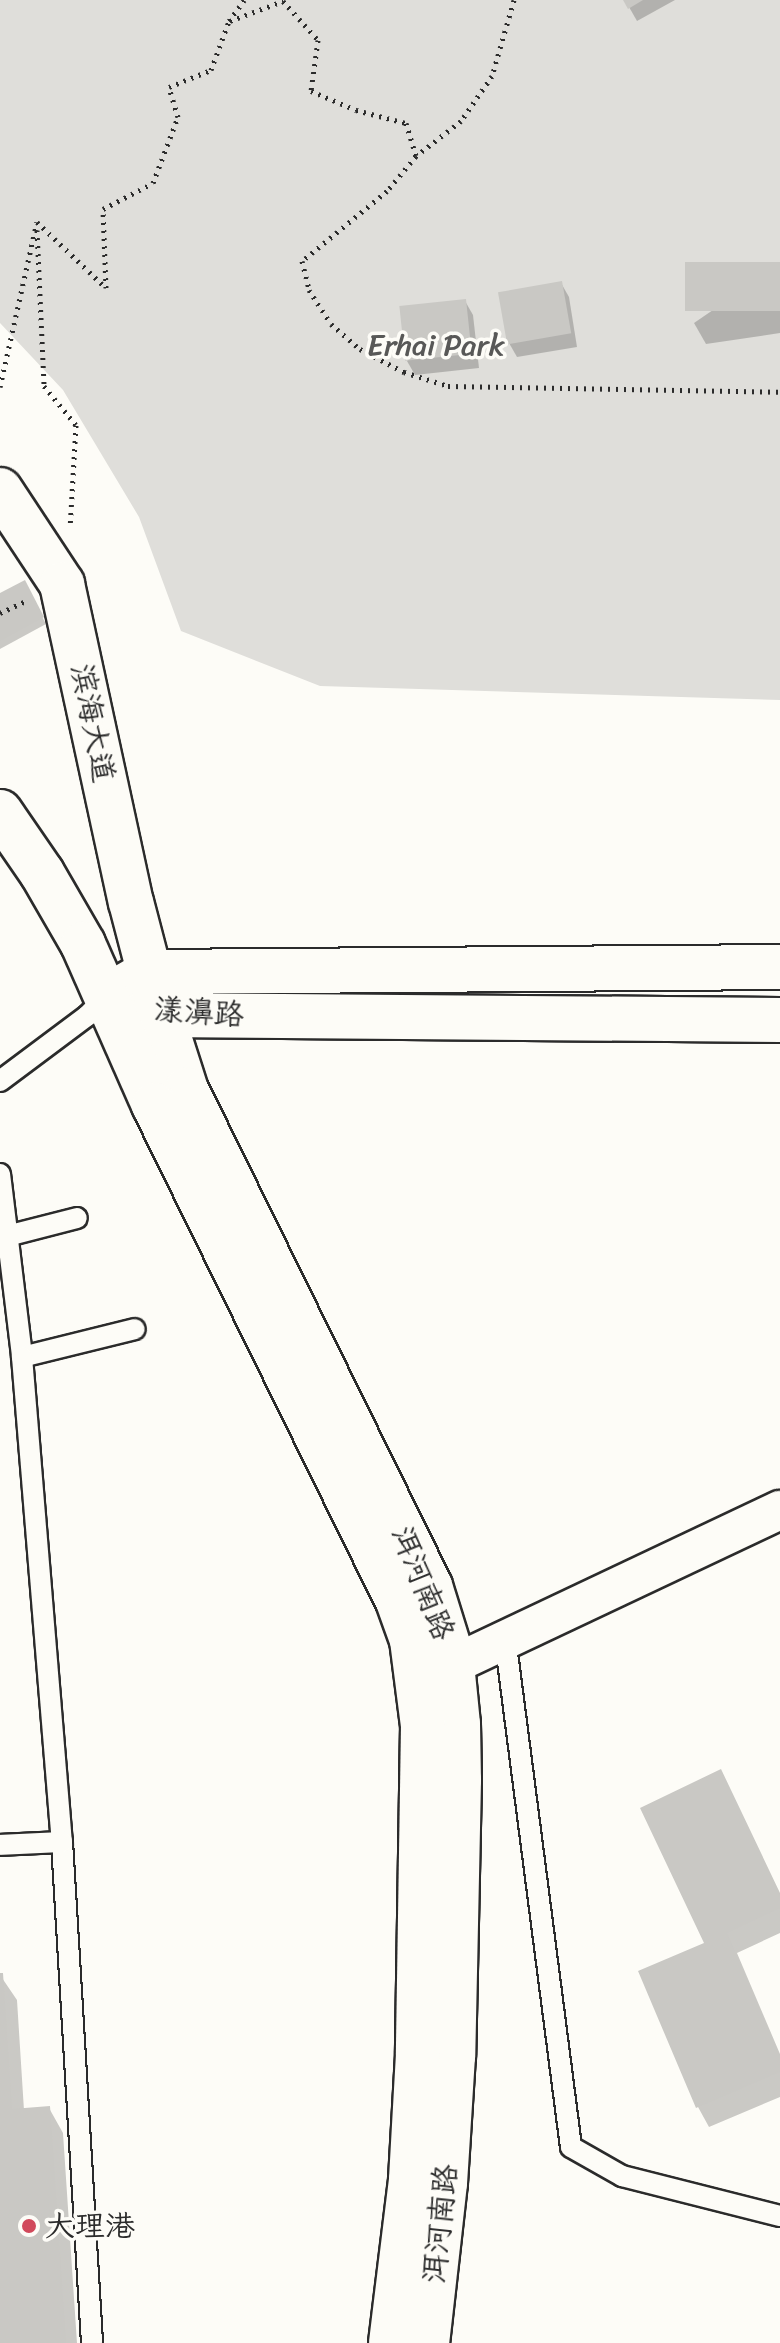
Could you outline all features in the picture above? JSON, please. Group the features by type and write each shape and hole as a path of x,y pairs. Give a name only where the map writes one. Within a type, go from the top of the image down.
{"main road":[{"name":"滨海大道","path":"0,490 62,584 149,972"},
{"path":"0,812 59,902 107,996"},
{"name":"漾濞路","path":"107,996 149,972 780,967"},
{"name":"洱河南路","path":"149,972 161,1015 198,1116 430,1586 446,1631 452,1665 459,1780 453,2056 445,2183 427,2343"},
{"name":"漾濞路","path":"107,996 161,1015 780,1020"},
{"name":"洱河南路","path":"107,996 154,1105 398,1601 416,1660 424,1753 418,2054 411,2180 391,2343"}],"street":[{"path":"452,1665 780,1510"}],"lane":[{"path":"0,1081 87,1016 107,996"},
{"path":"0,1174 22,1357 62,1842 92,2343"},
{"path":"7,1236 77,1218"},
{"path":"22,1357 135,1329"},
{"path":"505,1638 571,2147 622,2176 780,2216"},
{"path":"0,1845 62,1842"}],"path":[{"path":"37,222 106,288 103,209 153,183 178,117 169,87 211,70 229,21 244,0"},
{"path":"514,0 492,76 461,121 416,156 387,191 302,261 309,290 331,324 360,349 404,372 448,386 780,392"},
{"path":"229,21 283,1 318,40 311,91 356,110 406,123 416,156"},
{"path":"0,387 37,222"},
{"path":"37,222 44,386 76,425 75,498 62,584"}],"green space":[{"name":"Erhai Park","path":"0,0 780,0 780,700 320,686 181,631 139,517 63,390 0,323"}],"building":[{"path":"623,0 643,0 628,9"},
{"path":"685,262 780,262 780,311 685,311"},
{"path":"562,281 571,333 507,344 498,292"},
{"path":"466,299 472,354 405,361 399,306"},
{"path":"25,580 44,617 0,641 0,593"},
{"path":"721,1769 780,1893 780,1908 727,1933 780,2056 780,2072 696,2108 638,1971 704,1943 640,1808"},
{"name":"大理港","path":"0,1973 3,1973 12,2109 50,2106 66,2343 0,2343"}],"place":[{"name":"大理港","path":"29,2226"}]}
